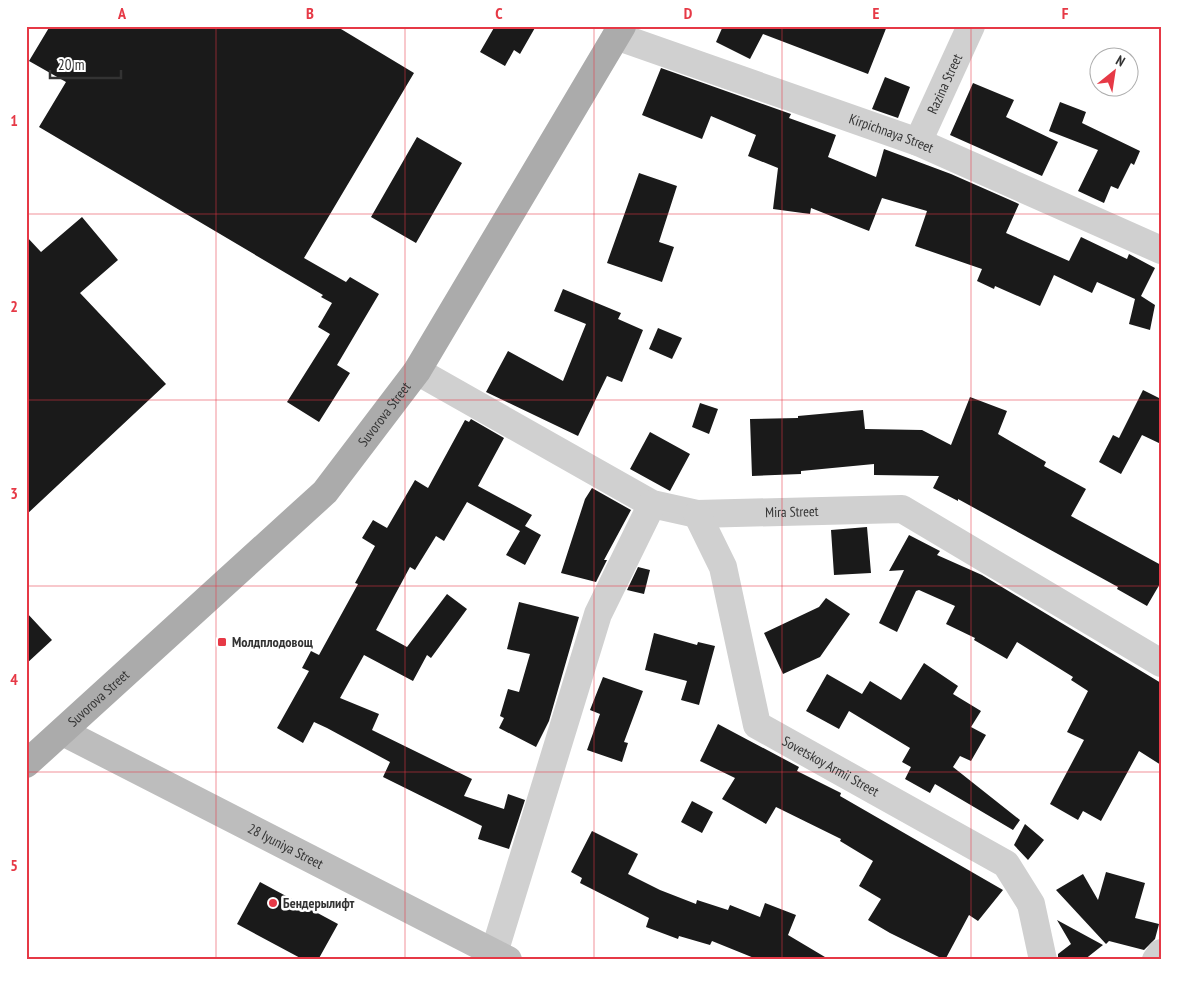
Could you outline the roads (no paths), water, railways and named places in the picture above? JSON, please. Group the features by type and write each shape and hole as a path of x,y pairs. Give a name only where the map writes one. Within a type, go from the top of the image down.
{"main road":[{"name":"Suvorova Street","path":"26,764 325,492 417,371 619,31"},
{"name":"28 Iyuniya Street","path":"63,732 501,956"}],"street":[{"name":"Razina Street","path":"918,142 972,26"},
{"name":"Kirpichnaya Street","path":"619,31 918,142 1161,250"},
{"name":"Mira Street","path":"417,371 652,504 697,514 902,508 1161,663"},
{"path":"501,956 598,614 652,504"},
{"name":"Sovetskoy Armii Street","path":"697,514 723,567 757,725 1006,864 1031,904 1043,960"},
{"path":"1156,960 1161,953"}],"place":[{"name":"Молдплодовощ","path":"222,642"},
{"name":"Бендерылифт","path":"273,903"}]}
